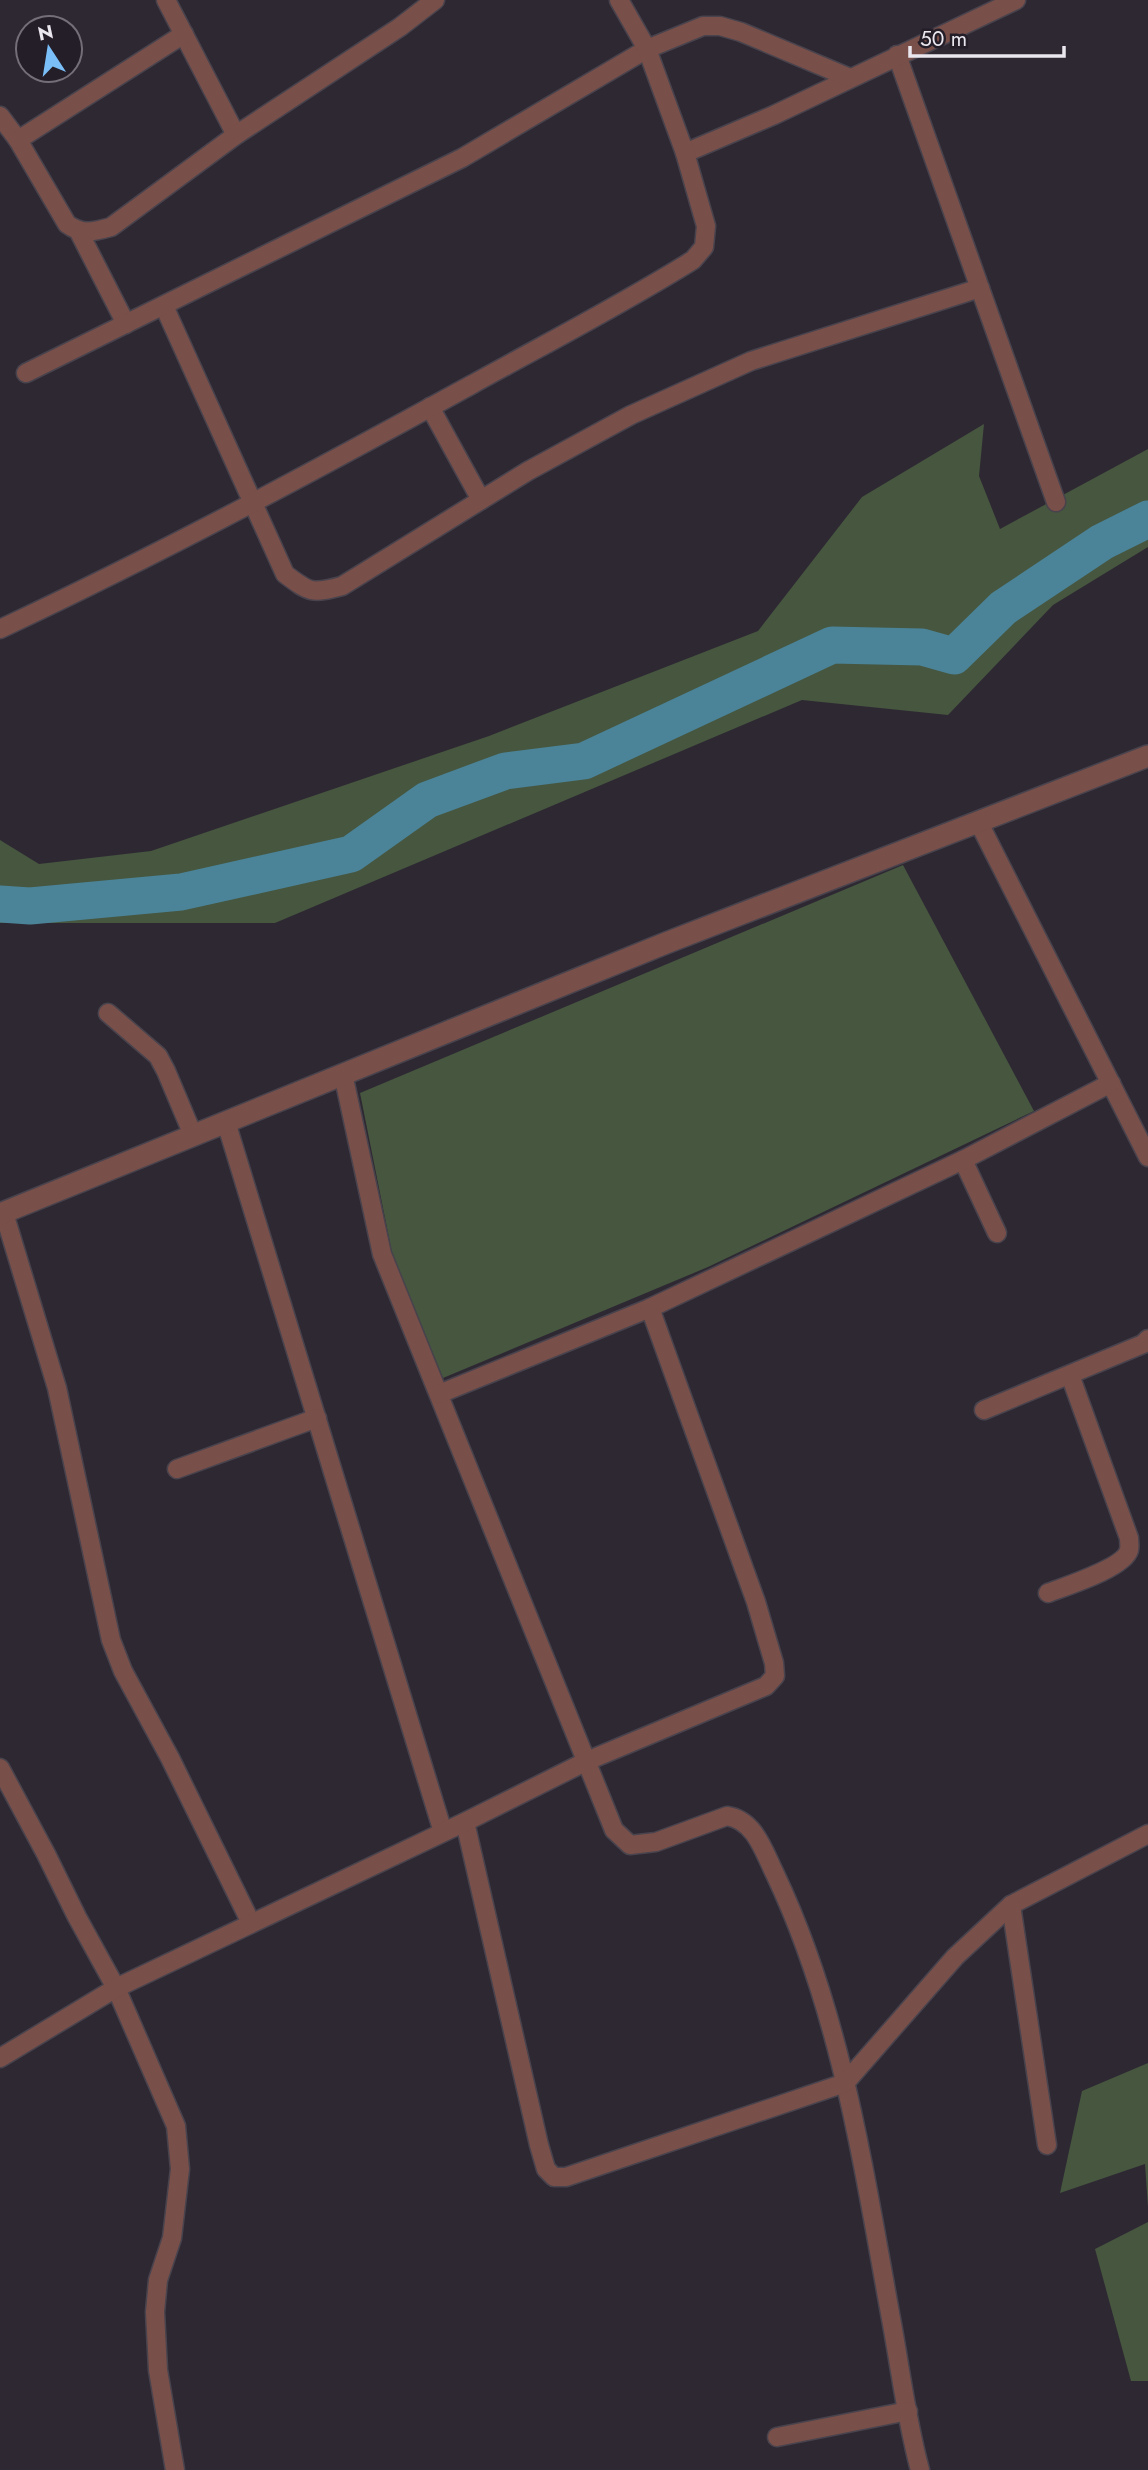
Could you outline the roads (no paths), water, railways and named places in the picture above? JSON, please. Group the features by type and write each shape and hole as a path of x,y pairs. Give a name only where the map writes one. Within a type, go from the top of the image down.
{"street":[{"path":"166,0 236,135"},
{"path":"79,232 111,227 236,135 400,27 435,0"},
{"path":"0,629 105,580 253,503 694,260 704,247 706,226 685,153 647,49 619,0"},
{"path":"685,153 774,115 1016,0"},
{"path":"26,373 462,158 647,49 703,26 720,26 850,78"},
{"path":"18,140 184,34"},
{"path":"897,55 1056,502"},
{"path":"0,117 18,140 67,224 79,232 126,324"},
{"path":"164,306 285,574 304,589 319,593 342,586 528,471 631,415 751,361 980,288"},
{"path":"430,407 481,500"},
{"path":"251,1923 170,1758 123,1671 111,1640 57,1388 2,1214 666,943 1148,756"},
{"path":"978,821 1148,1157"},
{"path":"108,1013 158,1056 193,1135"},
{"path":"343,1074 383,1254 614,1830 631,1845 656,1842 727,1816 740,1818 755,1834 792,1910 821,1989 845,2083 920,2470"},
{"path":"439,1394 650,1308 963,1160 1111,1083"},
{"path":"226,1122 443,1832"},
{"path":"963,1160 997,1233"},
{"path":"0,2058 116,1988 587,1761 766,1686 775,1676 774,1663 756,1602 650,1308"},
{"path":"984,1410 1143,1344 1148,1339"},
{"path":"1048,1592 1096,1575 1123,1558 1129,1551 1129,1538 1070,1375"},
{"path":"177,1469 317,1418"},
{"path":"0,1768 116,1988 176,2126 180,2169 172,2238 158,2280 155,2312 158,2371 175,2470"},
{"path":"465,1822 539,2145 546,2169 554,2177 566,2177 845,2083 955,1957 1011,1905 1148,1833"},
{"path":"1011,1905 1047,2145"},
{"path":"777,2437 908,2412"}],"waterway":[{"path":"0,904 30,906 181,892 351,854 427,800 505,771 584,761 832,645 922,647 954,656 1003,608 1102,542 1148,519"}]}
